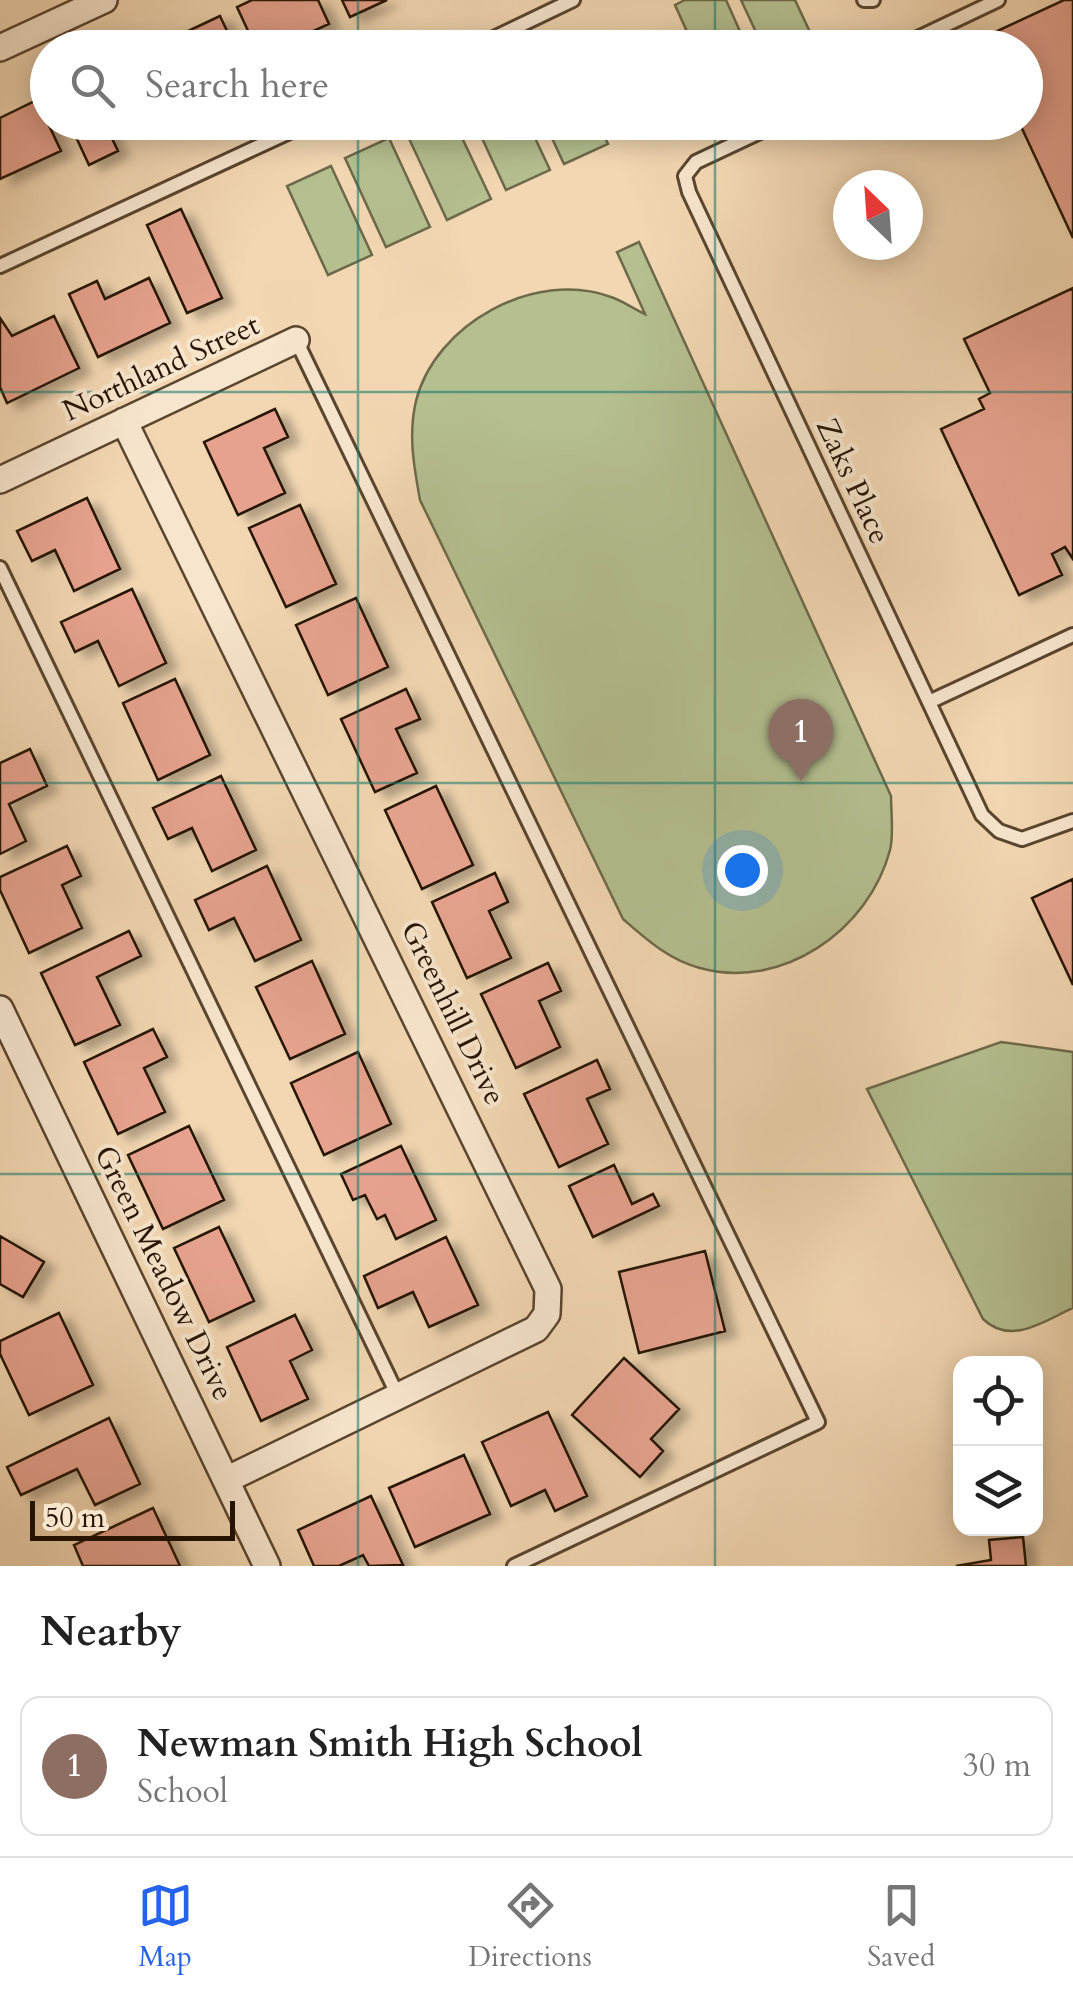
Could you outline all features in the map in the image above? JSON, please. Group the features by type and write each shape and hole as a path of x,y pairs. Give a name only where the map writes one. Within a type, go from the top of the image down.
{"street":[{"path":"39,30 104,0"},
{"path":"0,48 30,34"},
{"name":"Northland Street","path":"0,480 296,340"},
{"name":"Greenhill Drive","path":"124,421 542,1269 548,1289 547,1314 536,1329 228,1478"},
{"name":"Green Meadow Drive","path":"0,1009 267,1566"}],"lane":[{"path":"511,30 572,0"},
{"path":"864,0 872,0"},
{"path":"935,30 998,0"},
{"path":"0,266 273,140"},
{"name":"Zaks Place","path":"743,140 696,162 685,176 689,192 982,815 999,830 1022,839 1073,821"},
{"path":"296,340 818,1422 514,1566"},
{"path":"0,568 398,1396"},
{"path":"929,702 1073,635"}],"green space":[{"path":"685,0 726,0 739,30 686,30 675,5"},
{"path":"741,0 795,0 809,30 755,30"},
{"path":"390,140 430,227 386,247 345,158"},
{"path":"410,140 463,140 491,199 447,220"},
{"path":"483,140 536,140 550,170 506,190"},
{"path":"553,140 606,140 608,144 564,164"},
{"path":"331,166 372,255 328,275 287,186"},
{"path":"639,242 891,796 890,850 863,905 818,948 761,971 731,973 678,960 623,919 420,500 412,426 427,373 444,348 492,310 521,297 551,291 582,290 611,297 645,314 617,252"},
{"path":"1001,1042 1073,1052 1073,1308 1016,1331 994,1327 983,1319 867,1089"}],"building":[{"path":"252,0 318,0 329,24 316,30 248,30 237,7"},
{"path":"342,0 387,0 350,17"},
{"path":"1064,0 1073,0 1073,238 1027,140 1043,140 1043,30 999,30"},
{"path":"220,16 227,30 190,30"},
{"path":"30,103 30,140 56,140 61,151 0,179 0,118"},
{"path":"77,140 113,140 118,151 89,165"},
{"path":"181,209 222,298 187,313 147,225"},
{"path":"149,278 170,323 98,357 69,294 97,281 105,299"},
{"path":"1073,288 1073,559 1065,547 1052,554 1062,575 1019,595 941,429 984,409 979,399 990,393 964,339"},
{"path":"54,316 79,368 7,403 0,387 0,318 12,336"},
{"path":"275,409 288,437 264,448 285,493 238,515 204,442"},
{"path":"87,498 120,569 74,591 55,550 32,561 17,531"},
{"path":"300,505 336,584 286,607 249,528"},
{"path":"132,589 166,663 119,686 98,641 75,652 61,622"},
{"path":"356,598 388,667 328,695 296,625"},
{"path":"175,679 210,755 158,780 123,703"},
{"path":"406,689 420,719 396,729 417,773 375,792 341,719"},
{"path":"30,749 47,786 9,804 26,841 0,854 0,763"},
{"path":"221,776 256,850 212,871 192,828 168,839 153,808"},
{"path":"436,786 473,865 422,889 385,810"},
{"path":"67,846 81,876 62,885 82,928 29,953 0,890 0,877"},
{"path":"267,866 301,940 255,961 234,918 209,930 195,900"},
{"path":"495,873 508,902 489,911 511,958 467,978 432,902"},
{"path":"1073,879 1073,985 1032,898"},
{"path":"129,931 141,956 97,977 120,1025 75,1045 41,973"},
{"path":"312,961 345,1034 290,1059 256,987"},
{"path":"548,963 561,991 539,1001 560,1047 516,1068 481,994"},
{"path":"153,1029 167,1057 144,1068 165,1112 118,1134 84,1062"},
{"path":"358,1052 391,1124 324,1155 291,1083"},
{"path":"597,1060 610,1089 587,1099 608,1144 559,1167 524,1094"},
{"path":"189,1126 224,1200 163,1229 128,1155"},
{"path":"401,1146 436,1220 396,1239 385,1215 377,1219 365,1195 353,1200 341,1174"},
{"path":"614,1165 632,1204 653,1194 659,1206 593,1237 569,1186"},
{"path":"219,1227 254,1301 209,1322 174,1248"},
{"path":"0,1236 44,1262 23,1297 0,1284"},
{"path":"446,1237 478,1305 429,1327 413,1292 378,1308 364,1276"},
{"path":"705,1251 725,1331 639,1353 619,1272"},
{"path":"59,1313 93,1385 29,1415 0,1354 0,1341"},
{"path":"295,1315 312,1350 290,1361 308,1399 261,1421 227,1347"},
{"path":"624,1358 679,1409 651,1439 663,1451 640,1477 572,1415"},
{"path":"548,1412 587,1496 555,1511 545,1490 511,1506 482,1442"},
{"path":"109,1418 140,1484 95,1505 77,1469 21,1495 7,1467"},
{"path":"464,1455 490,1514 415,1547 389,1488"},
{"path":"371,1496 403,1565 369,1566 363,1555 339,1566 314,1566 298,1530"},
{"path":"153,1508 180,1566 83,1566 74,1545"},
{"path":"1023,1537 1026,1566 956,1566 991,1560 989,1540"}],"place":[{"name":"Newman Smith High School","path":"801,781"}]}
